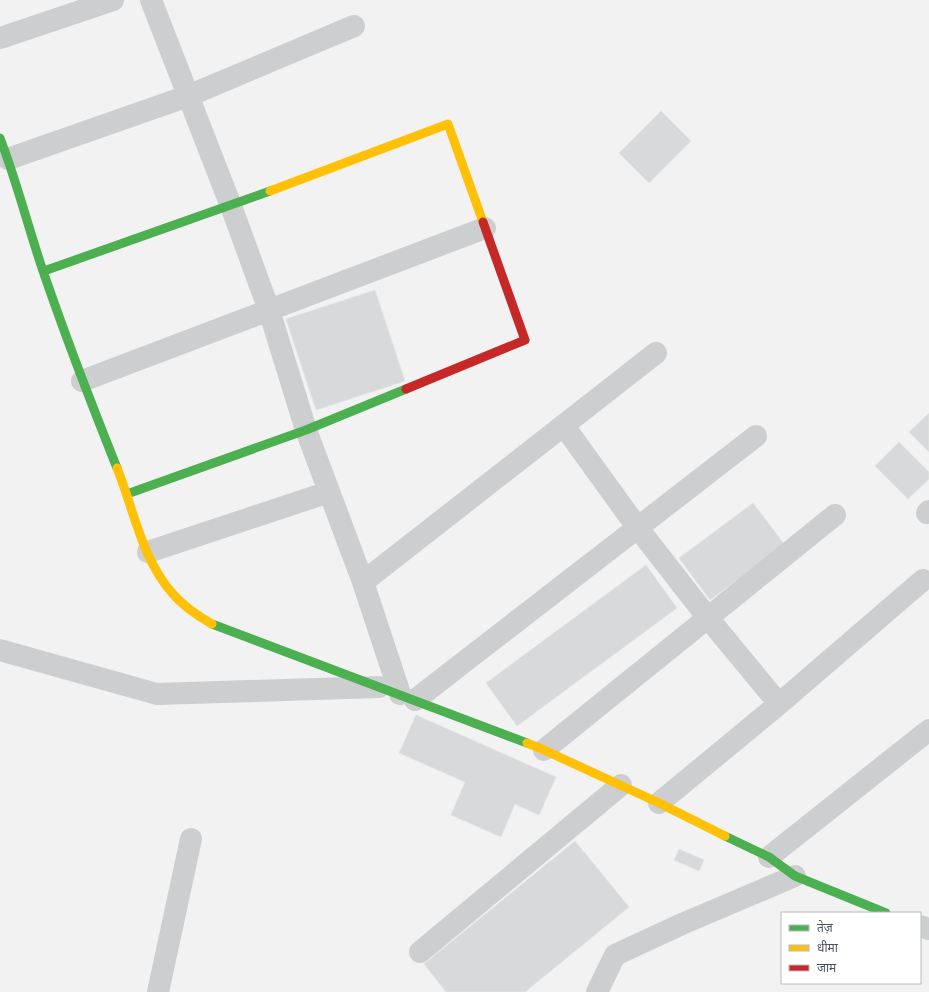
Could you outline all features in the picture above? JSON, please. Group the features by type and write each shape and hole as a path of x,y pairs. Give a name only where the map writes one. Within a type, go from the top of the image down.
{"street":[{"path":"0,38 114,0"},
{"path":"151,0 231,206 269,310 306,430 408,697"},
{"path":"8,159 188,96 354,26"},
{"path":"44,271 231,206 448,124 525,340 306,430 127,494"},
{"path":"0,138 82,381 127,494 148,552 162,581 172,595 183,605 198,616 213,624 544,750 659,803 769,857 795,876 884,912"},
{"path":"82,381 485,228"},
{"path":"363,582 656,353"},
{"path":"564,426 637,527 708,618 779,704"},
{"path":"408,697 637,527 756,436"},
{"path":"148,552 329,492"},
{"path":"544,750 835,515"},
{"path":"659,803 779,704 923,580"},
{"path":"0,650 158,694 380,687"},
{"path":"769,857 929,730"},
{"path":"420,952 621,785"},
{"path":"158,992 191,839"},
{"path":"597,992 615,955 682,924 795,876"}],"building":[{"path":"661,111 691,141 649,183 619,153"},
{"path":"375,290 405,381 316,410 286,319"},
{"path":"929,413 929,452 909,432"},
{"path":"899,442 929,472 929,479 908,499 875,466"},
{"path":"753,503 785,545 710,600 679,558"},
{"path":"646,565 677,608 517,726 486,683"},
{"path":"416,715 556,777 539,815 515,804 501,837 451,815 465,782 399,753"},
{"path":"575,841 629,907 525,992 446,992 424,964"},
{"path":"679,849 704,860 699,871 674,860"}],"traffic: fast":[{"path":"0,138 52,296 117,468"},
{"path":"44,271 270,191"},
{"path":"127,494 306,430 406,389"},
{"path":"212,624 527,743"},
{"path":"725,836 769,857 795,876 884,912"}],"traffic: slow":[{"path":"270,191 448,124 483,222"},
{"path":"117,468 146,550 162,581 186,607 212,624"},
{"path":"527,743 659,803 725,836"}],"traffic: jam":[{"path":"406,389 525,340 483,222"}]}
